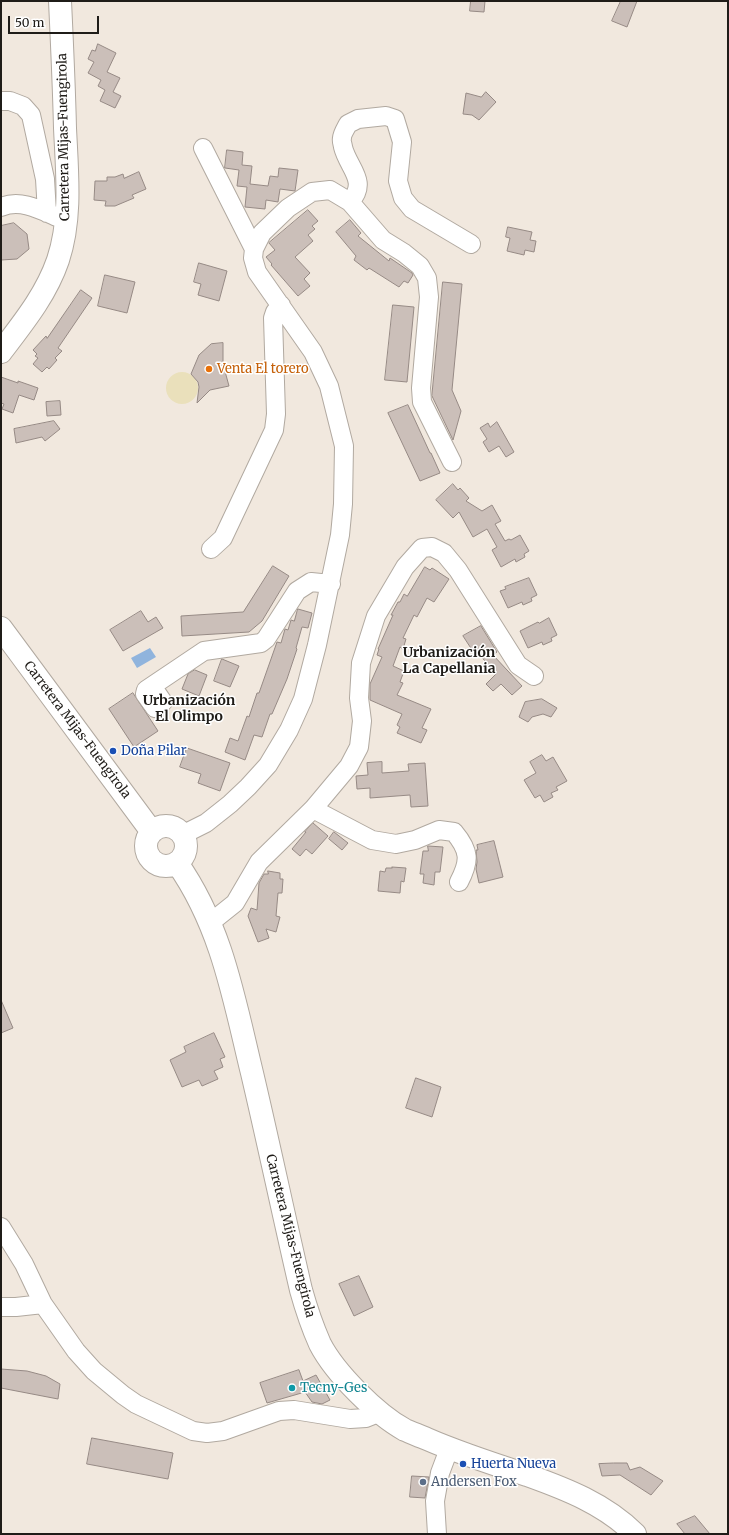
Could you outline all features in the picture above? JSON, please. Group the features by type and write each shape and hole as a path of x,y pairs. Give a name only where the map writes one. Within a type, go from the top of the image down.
{"main road":[{"name":"Carretera Mijas-Fuengirola","path":"1,352 33,310 50,280 62,245 66,222 67,154 60,1"},
{"name":"Carretera Mijas-Fuengirola","path":"1,628 152,832"},
{"path":"171,827 182,835 186,847 182,859 170,866 164,866 153,861 146,850 146,843 152,832 158,828 171,827"},
{"name":"Carretera Mijas-Fuengirola","path":"177,863 190,883 210,923 222,953 232,990 301,1290 309,1317 321,1345 335,1366 356,1390 381,1412 404,1429 449,1449 558,1486 605,1509 635,1534"}],"street":[{"path":"1,101 10,101 23,106 31,115 45,179 47,213"},
{"path":"350,202 356,196 359,187 356,172 345,156 341,138 348,124 358,119 386,116 395,120 402,142 398,181 403,198 412,209 471,244"},
{"path":"203,148 254,248"},
{"path":"182,835 206,822 230,804 268,765 288,730 303,699 331,584 341,527 344,446 329,386 312,352 257,272 253,258 254,248 262,233 288,208 312,192 330,190 350,202 383,240 420,266 427,278 429,297 421,388 422,402 452,462"},
{"path":"1,207 12,204 21,204 47,213 66,222"},
{"path":"211,549 223,538 274,430 276,414 273,318 275,312 281,305"},
{"path":"210,923 235,903 259,862 314,809 349,766 359,747 362,721 359,698 361,662 376,616 406,567 422,548 432,547 444,552 458,570 518,665 534,676"},
{"path":"152,686 204,651 261,644 266,639 298,591 311,582 331,584"},
{"path":"314,809 372,840 396,844 415,840 439,830 454,832 464,844 467,857 465,870 459,882"},
{"path":"1,1227 24,1264 43,1304 76,1351 94,1371 136,1404 193,1431 207,1433 223,1431 279,1411 294,1410 350,1419 366,1418 381,1412"},
{"path":"1,1307 43,1304"},
{"path":"437,1534 435,1501 440,1473 449,1449"}],"sand":[{"path":"179,372 185,372 195,379 198,388 197,394 191,401 185,404 179,404 169,397 166,391 166,385 173,375"}],"water":[{"path":"150,648 156,657 137,668 131,658"}],"building":[{"path":"471,1 485,1 484,12 470,11"},
{"path":"621,1 637,1 627,27 612,21"},
{"path":"98,44 116,53 107,72 120,78 113,92 121,96 115,108 100,101 105,90 98,86 101,80 88,73 94,62 88,59 92,50 95,51"},
{"path":"486,92 496,102 479,120 472,115 463,114 466,93 481,97"},
{"path":"227,150 243,152 242,165 252,166 250,184 268,186 270,176 278,177 279,168 298,170 295,191 280,189 278,202 266,200 265,209 245,207 247,187 237,186 239,170 225,168"},
{"path":"139,172 146,189 132,195 134,198 115,206 105,206 106,201 94,200 95,181 107,181 107,177 115,177 123,174 124,178"},
{"path":"308,210 318,221 312,226 315,229 308,235 313,241 295,257 310,273 304,279 310,286 298,296 271,265 272,264 266,257 275,250 269,243"},
{"path":"350,220 361,233 358,236 389,261 390,258 412,273 413,275 408,283 404,281 399,287 369,268 367,270 354,260 356,256 336,232"},
{"path":"14,223 27,234 29,249 17,259 1,260 1,226"},
{"path":"508,227 532,232 530,240 536,241 534,252 525,250 524,255 507,251 510,238 506,237"},
{"path":"199,263 227,271 219,301 198,295 201,284 194,282"},
{"path":"105,275 135,282 127,313 98,306"},
{"path":"443,282 462,284 452,390 461,411 453,440 432,396"},
{"path":"81,290 92,298 58,348 62,351 55,358 57,360 49,369 47,367 42,372 33,364 38,358 35,356 37,354 33,350 46,336 47,338"},
{"path":"393,305 414,307 407,382 385,380"},
{"name":"Venta El torero","path":"223,343 223,364 229,386 210,390 197,403 199,387 198,382 191,374 199,355 211,344"},
{"path":"1,377 38,388 34,400 19,395 13,413 2,409 4,404 1,403"},
{"path":"60,401 61,415 47,416 46,402"},
{"path":"408,405 440,473 420,481 388,413"},
{"path":"54,421 60,429 45,441 42,437 16,443 14,429"},
{"path":"497,422 514,452 506,457 499,446 489,452 483,442 487,439 480,428 488,423 490,427"},
{"path":"453,484 458,490 460,488 469,498 466,501 482,511 492,505 501,521 495,524 505,541 509,539 511,540 520,535 529,551 524,554 525,557 516,562 515,559 501,567 492,550 497,547 487,529 473,537 459,512 453,518 436,500"},
{"path":"273,566 289,576 262,621 249,632 182,636 181,616 243,612"},
{"path":"425,567 430,570 432,568 449,579 434,602 427,598 417,617 414,615 403,638 406,639 403,649 400,647 393,666 404,671 400,682 403,683 397,695 431,709 422,728 427,730 421,743 397,733 400,727 397,725 402,714 370,700 370,684 382,657 377,655 378,649 393,615 391,615 404,594 407,596"},
{"path":"529,578 537,595 531,598 532,601 523,605 522,602 508,608 500,591 506,589 505,587"},
{"path":"298,609 312,613 308,628 302,627 297,649 287,679 272,714 270,714 262,737 254,735 245,760 225,752 230,738 238,741 247,716 249,717 257,693 259,693 277,642 281,643 285,629 288,630 291,620 294,621"},
{"path":"141,611 148,622 156,617 163,628 123,651 110,630"},
{"path":"549,618 557,635 551,638 552,641 543,645 542,642 528,648 520,631"},
{"path":"481,626 497,652 493,655 522,686 512,695 501,684 493,691 486,684 497,673 484,660 478,651 474,653 463,636"},
{"path":"222,659 239,666 230,687 214,681"},
{"path":"195,670 207,675 199,696 182,689 188,674"},
{"path":"133,693 158,731 134,747 109,709"},
{"path":"542,699 557,708 551,717 543,714 532,717 528,722 519,717 525,702"},
{"path":"187,748 230,763 220,791 198,783 201,774 180,767"},
{"path":"542,755 546,761 553,757 567,781 556,787 558,790 551,793 553,797 544,802 540,795 535,798 524,780 536,773 530,762"},
{"path":"382,762 382,773 409,771 408,764 425,763 428,806 411,807 410,795 370,798 370,788 357,789 356,776 368,775 367,763"},
{"path":"313,823 328,836 312,854 306,849 300,856 292,849"},
{"path":"334,832 348,843 342,850 329,839"},
{"path":"494,841 503,877 479,883 476,869 476,850 478,850 477,845"},
{"path":"428,846 443,847 440,872 435,872 434,885 423,883 424,874 420,874 423,851 428,851"},
{"path":"386,868 406,868 404,882 401,881 400,893 378,891 380,871 385,872"},
{"path":"268,871 280,873 280,879 283,879 282,893 278,893 276,916 280,917 276,932 266,929 269,938 258,942 248,916 251,908 257,910 259,883 264,874 268,874"},
{"path":"1,1000 13,1028 1,1033"},
{"path":"214,1033 225,1057 220,1059 223,1067 214,1071 218,1079 202,1086 199,1080 182,1087 170,1060 186,1052 184,1047"},
{"path":"416,1078 441,1087 432,1117 406,1108"},
{"path":"359,1276 373,1307 354,1316 339,1284"},
{"path":"1,1369 27,1371 46,1376 60,1384 58,1399 1,1388"},
{"name":"Tecny-Ges","path":"299,1370 303,1381 316,1375 330,1400 322,1404 312,1402 305,1392 267,1403 260,1383"},
{"path":"92,1438 173,1453 168,1479 87,1464"},
{"path":"627,1463 630,1470 640,1467 663,1481 651,1495 620,1475 602,1476 599,1464"},
{"name":"Andersen Fox","path":"412,1476 429,1477 425,1498 410,1497"},
{"path":"695,1516 710,1534 685,1534 677,1524"}],"place":[{"name":"Venta El torero","path":"209,369"},
{"name":"Doña Pilar","path":"113,751"},
{"name":"Tecny-Ges","path":"292,1388"},
{"name":"Huerta Nueva","path":"463,1464"},
{"name":"Andersen Fox","path":"423,1482"}],"district":[{"name":"Urbanización La Capellania","path":"449,662"},
{"name":"Urbanización El Olimpo","path":"189,710"}]}
